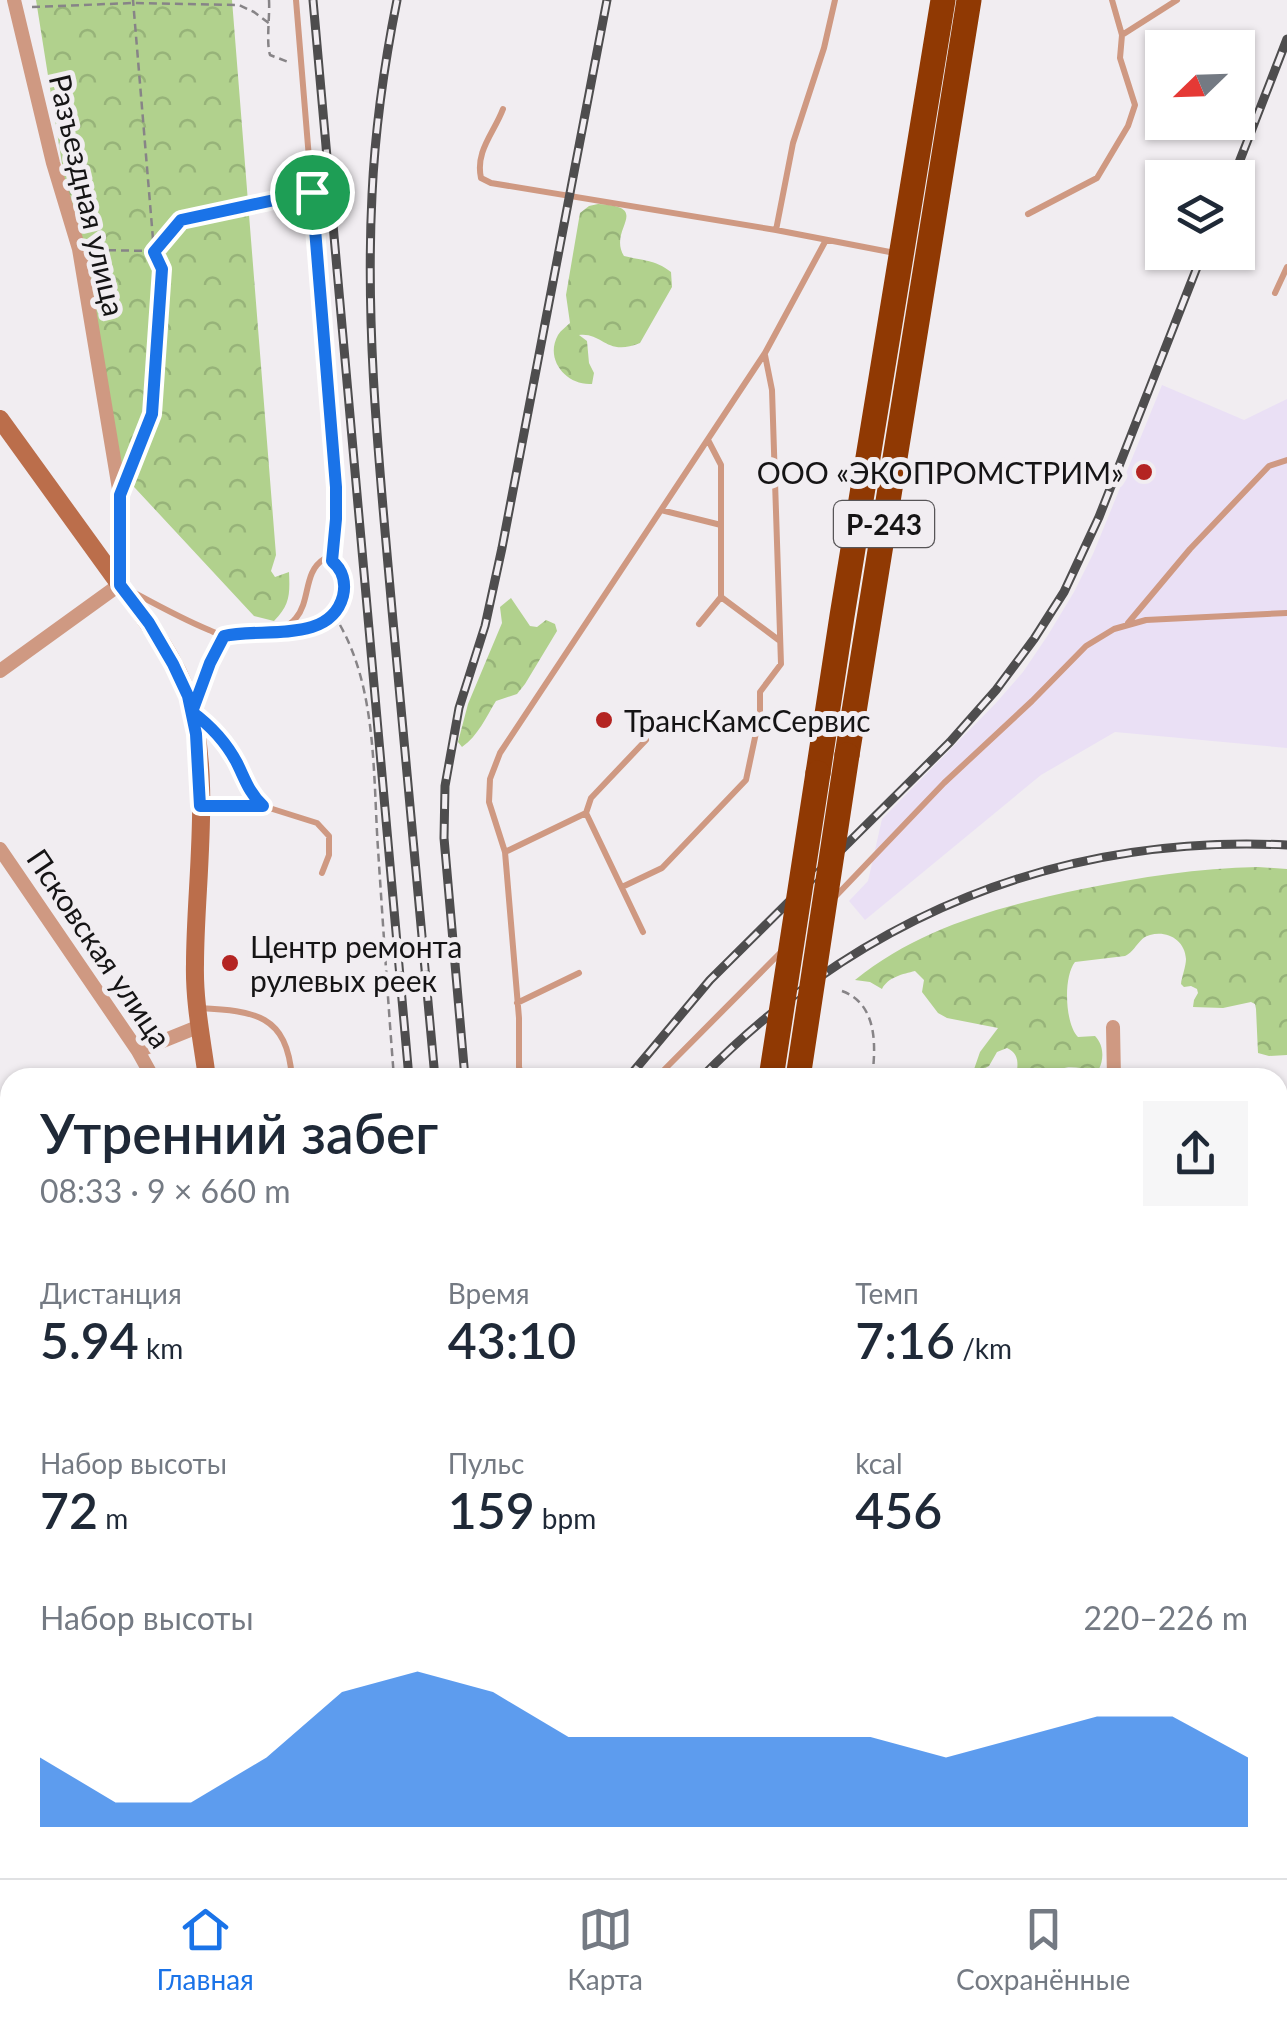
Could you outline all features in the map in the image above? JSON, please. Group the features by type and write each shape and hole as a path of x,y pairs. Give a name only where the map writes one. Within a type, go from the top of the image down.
{"highway":[{"name":"Р-243","path":"773,1068 944,0"},
{"name":"Р-243","path":"800,1068 969,0"}],"street":[{"path":"0,13 13,2"},
{"name":"Разъездная улица","path":"13,2 79,250 120,495 120,585"},
{"path":"0,419 149,623 188,696 196,734 200,806 194,966 206,1068"},
{"path":"0,670 120,585"},
{"name":"Псковская улица","path":"0,849 147,1068"},
{"path":"138,1051 199,1017"},
{"path":"1113,1027 1114,1068"}],"lane":[{"path":"296,0 336,487 332,561"},
{"path":"776,230 793,142 824,48 835,0"},
{"path":"1028,214 1097,178 1128,126 1135,105 1120,58 1122,36 1112,0"},
{"path":"1122,36 1177,0"},
{"path":"502,109 479,162 479,173 485,181 901,254"},
{"path":"519,1068 505,852 490,802 490,778 500,753 765,353 826,240"},
{"path":"1275,293 1287,267"},
{"path":"622,887 662,868 746,780 760,714 760,692 781,664 772,390 765,353"},
{"path":"699,624 721,597 722,465 708,440"},
{"path":"1127,624 1190,549 1269,466 1287,460"},
{"path":"661,510 721,524"},
{"path":"120,585 224,636 276,632 316,626 334,615 344,593 338,566 324,559 318,562 296,618 276,632"},
{"path":"721,597 780,642"},
{"path":"812,920 944,783 1101,636 1127,624 1287,613"},
{"path":"224,636 192,712 217,732 252,795 263,806"},
{"path":"505,852 586,812 591,798 646,740"},
{"path":"200,806 263,806 317,823 329,836 329,855 322,873"},
{"path":"586,812 643,932"},
{"path":"666,1068 799,934"},
{"path":"517,1002 579,972"},
{"path":"199,1017 229,1010 252,1014 272,1024 283,1036 291,1068"}],"path":[{"path":"269,0 267,49 270,55 302,67"},
{"path":"13,2 26,8 133,2 239,5 270,24"},
{"path":"120,495 152,414 162,269 154,252 133,2"},
{"path":"154,252 181,220 312,192"},
{"path":"79,250 154,252"},
{"path":"334,615 354,654 371,741 393,1068"},
{"path":"842,992 858,999 873,1027 873,1068"}],"shaded area":[{"path":"1162,385 1244,420 1287,399 1287,748 1115,732 1041,775 865,920 849,901 868,881 882,819 996,703 1048,635 1093,554"}],"green space":[{"path":"36,0 232,0 276,555 271,571 275,577 289,572 288,599 274,621 254,616 109,460"},
{"path":"598,204 614,206 626,215 620,246 624,256 665,268 671,272 672,287 640,343 612,346 579,335 587,341 594,373 592,384 574,381 560,370 554,344 570,323 566,295 580,213"},
{"path":"511,598 530,626 537,627 546,620 555,624 557,631 517,694 496,701 477,732 462,747 458,742 468,704 502,623 500,607"},
{"path":"1213,869 1287,869 1287,1055 1258,1053 1255,1004 1193,1007 1197,989 1181,984 1185,952 1179,942 1163,934 1146,937 1125,956 1075,962 1071,969 1067,989 1070,1022 1078,1037 1095,1036 1098,1040 1102,1048 1099,1068 1017,1068 1016,1057 1007,1048 997,1052 989,1066 974,1068 980,1052 998,1028 938,1013 922,992 924,980 915,971 892,979 882,989 855,980 907,946 963,921 1082,889"}],"railway":[{"path":"313,0 408,1068"},
{"path":"397,0 373,170 372,351 434,1068"},
{"path":"464,1068 444,838 445,786 459,708 485,626 502,548 607,0"},
{"path":"1240,160 1287,39"},
{"path":"636,1068 710,980 950,742 1034,639 1064,592 1099,517 1196,270"},
{"path":"712,1068 762,1021 827,972 896,930 968,897 1043,871 1122,854 1203,845 1287,845"}],"place":[{"name":"ООО «ЭКОПРОМСТРИМ»","path":"1144,472"},
{"name":"ТрансКамсСервис","path":"604,720"},
{"name":"Центр ремонта рулевых реек","path":"230,963"}],"route":[{"path":"312,192 336,487 332,561 342,574 344,593 334,615 316,626 224,636 192,712 217,732 252,795 263,806 200,806 196,734 188,696 149,623 120,585 120,495 152,414 162,269 154,252 181,220 312,192"}]}
